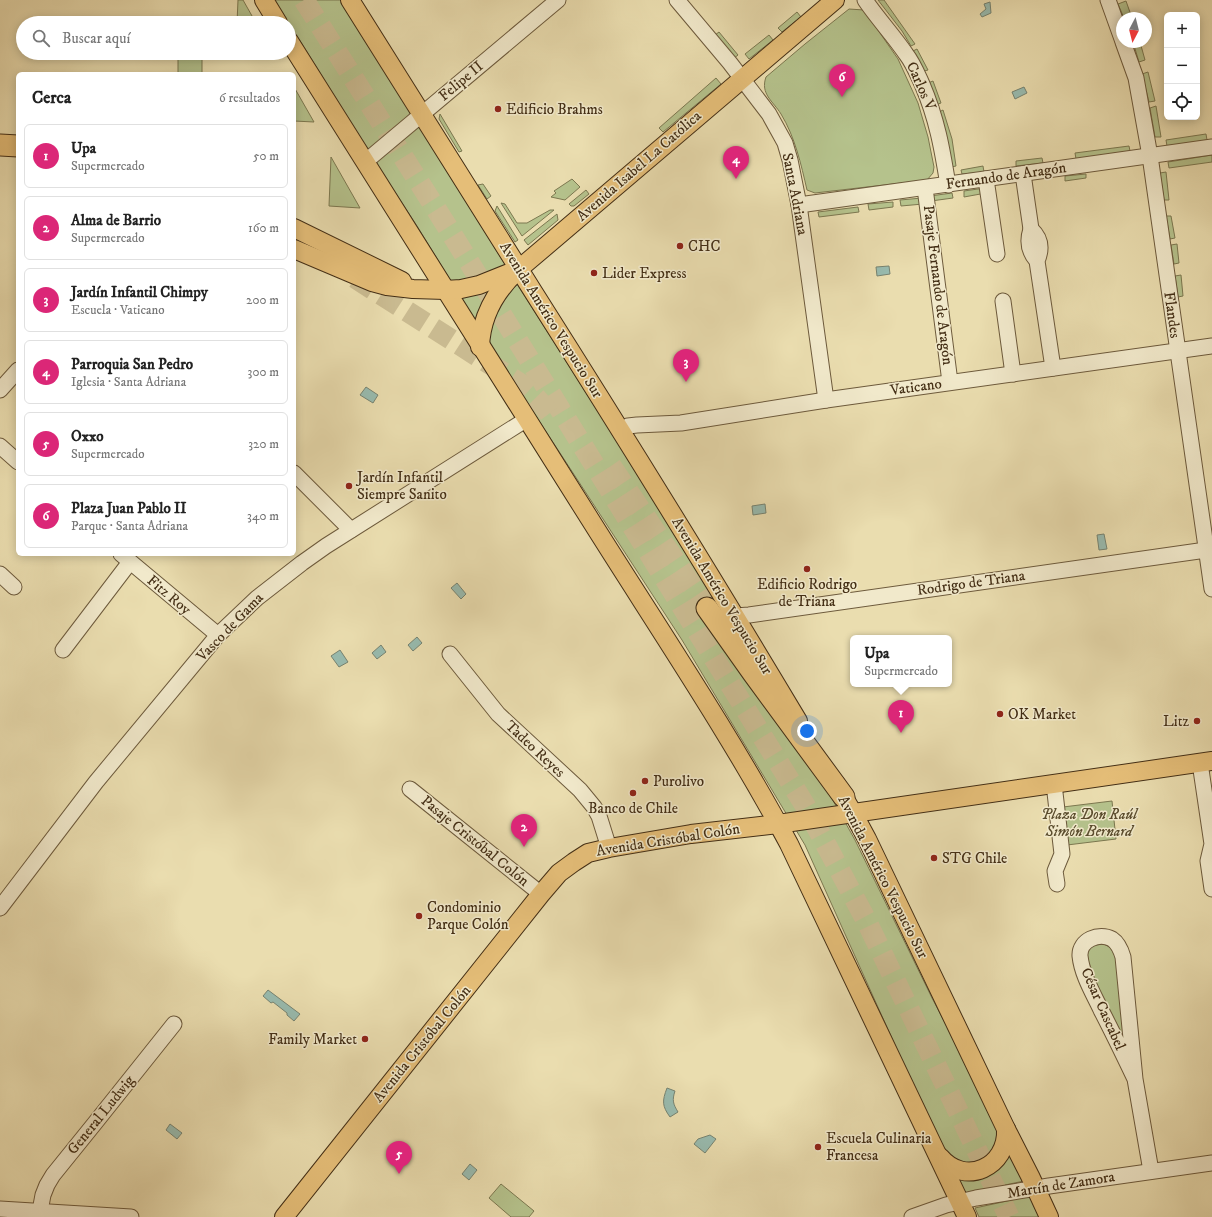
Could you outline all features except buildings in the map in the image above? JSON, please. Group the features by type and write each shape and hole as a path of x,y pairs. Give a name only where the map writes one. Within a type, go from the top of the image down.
{"highway":[{"path":"0,145 16,148"},
{"path":"708,608 849,805"}],"main road":[{"path":"264,0 274,16"},
{"name":"Avenida Américo Vespucio Sur","path":"350,0 421,115 621,430 736,616 849,805 867,839 1048,1217"},
{"name":"Avenida Isabel La Católica","path":"296,250 372,282 387,286 423,290 461,289 479,285 519,269 835,0"},
{"path":"296,52 480,347 720,725 778,824 963,1209"},
{"path":"0,145 16,142"},
{"name":"Avenida Isabel La Católica","path":"296,229 406,284 423,290"},
{"path":"480,347 483,324 493,300 501,288 519,269"},
{"name":"Avenida Cristóbal Colón","path":"284,1217 541,894 559,873 588,853 608,848 690,834 778,824 849,805 1054,784 1206,762"},
{"path":"936,1152 946,1164 954,1168 962,1171 976,1171 993,1163 999,1157 1006,1141 1006,1129"}],"street":[{"name":"Felipe II","path":"365,162 558,0"},
{"name":"Santa Adriana","path":"676,0 769,114 785,143 799,205 826,400"},
{"name":"Carlos V","path":"865,0 907,54 915,69 937,125 942,144 948,185"},
{"path":"1108,0 1116,22"},
{"name":"Flandes","path":"1125,48 1136,78 1150,156 1212,589"},
{"name":"Fernando de Aragón","path":"799,205 1212,147"},
{"path":"1023,174 1031,229 1038,236 1040,253 1037,261 1053,368"},
{"path":"986,179 997,254"},
{"name":"Pasaje Fernando de Aragón","path":"925,188 950,382"},
{"path":"1003,301 1013,374"},
{"name":"Vaticano","path":"621,430 628,426 681,423 950,382 1212,346"},
{"path":"0,390 16,372"},
{"name":"Vasco de Gama","path":"0,908 96,782 218,635 242,612 278,581 326,546 527,419"},
{"path":"0,446 16,460"},
{"path":"296,475 351,530"},
{"name":"Rodrigo de Triana","path":"736,616 1206,550"},
{"path":"63,650 126,558"},
{"name":"Fitz Roy","path":"126,558 218,635"},
{"path":"0,574 14,587"},
{"name":"Tadeo Reyes","path":"450,654 498,714 580,790 594,807 599,816 608,848"},
{"path":"1206,762 1212,844 1208,861 1212,889"},
{"path":"1054,784 1062,854 1055,871 1057,884"},
{"name":"Pasaje Cristóbal Colón","path":"410,789 541,894"},
{"name":"César Cascabel","path":"1135,1079 1083,970 1080,952 1082,946 1097,936 1104,936 1116,943 1123,957 1135,1079 1151,1171"},
{"name":"General Ludwig","path":"40,1211 43,1195 52,1175 174,1024"},
{"name":"Martín de Zamora","path":"912,1217 963,1209 1035,1188 1212,1163"},
{"path":"0,1209 131,1217"}],"green space":[{"path":"238,0 243,0 252,16 237,16"},
{"path":"274,0 342,0 733,630 825,786 855,840 932,998 983,1095 1024,1181 962,1194 805,845 682,640 498,358 296,34 296,16 284,16"},
{"path":"878,0 884,0 915,44 911,46 902,31"},
{"path":"1126,1 1130,12 1121,12 1118,4"},
{"path":"849,9 864,10 898,59 918,103 928,137 934,167 933,173 927,180 815,193 807,190 794,141 781,114 766,93 766,77"},
{"path":"797,12 801,17 782,32 778,28"},
{"path":"719,32 738,55 733,59 715,35"},
{"path":"769,35 773,40 749,59 745,54"},
{"path":"1135,48 1142,48 1145,60 1139,62"},
{"path":"917,49 928,70 924,71 913,51"},
{"path":"178,60 202,60 202,72 178,72"},
{"path":"1148,72 1155,101 1149,102 1142,74"},
{"path":"716,78 721,84 663,132 659,128"},
{"path":"933,81 941,103 936,105 928,83"},
{"path":"296,90 314,122 296,121"},
{"path":"1156,106 1161,137 1155,137 1150,108"},
{"path":"943,110 952,139 956,166 951,167 939,112"},
{"path":"440,114 462,151 459,152 439,119"},
{"path":"1206,134 1207,140 1167,146 1166,140"},
{"path":"1129,146 1130,151 1076,159 1075,153"},
{"path":"1212,155 1212,162 1169,168 1168,162"},
{"path":"331,157 360,208 329,206"},
{"path":"1042,158 1043,163 1016,166 1016,161"},
{"path":"983,166 984,172 962,174 961,170"},
{"path":"1166,172 1169,200 1164,200 1160,173"},
{"path":"1086,174 1086,178 1065,181 1065,176"},
{"path":"572,179 580,187 565,200 551,197 556,193 554,191"},
{"path":"483,184 491,196 487,199 478,185"},
{"path":"985,188 986,193 964,197 964,191"},
{"path":"586,190 589,194 574,206 569,204"},
{"path":"952,193 953,198 931,201 930,196"},
{"path":"922,198 923,204 901,206 900,200"},
{"path":"893,202 893,207 869,210 868,204"},
{"path":"501,203 505,204 517,223 527,223 550,210 554,210 522,236"},
{"path":"497,206 518,240 515,242 495,211"},
{"path":"858,207 859,212 819,217 818,212"},
{"path":"557,214 558,220 528,245 524,240"},
{"path":"1166,216 1171,216 1175,238 1170,239"},
{"path":"1177,244 1179,263 1174,264 1171,245"},
{"path":"1181,275 1183,296 1178,297 1175,276"},
{"name":"Plaza Don Raúl Simón Bernard","path":"1112,801 1116,839 1067,845 1063,807"},
{"path":"1104,944 1111,948 1117,960 1128,1050 1088,970 1087,950 1095,945"},
{"path":"501,1184 534,1211 529,1217 511,1217 489,1198"},
{"path":"1030,1196 1039,1217 979,1217 975,1208"}],"water":[{"path":"990,2 991,13 982,17 980,14 986,9 984,4"},
{"path":"1024,87 1027,93 1015,99 1012,92"},
{"path":"889,266 890,274 877,276 876,267"},
{"path":"366,387 378,395 373,403 360,395"},
{"path":"765,504 766,513 753,515 752,506"},
{"path":"1104,534 1107,549 1099,550 1097,535"},
{"path":"457,583 466,594 461,599 451,588"},
{"path":"417,637 422,643 413,651 408,645"},
{"path":"381,645 386,652 377,659 372,653"},
{"path":"340,650 348,662 339,667 331,656"},
{"path":"268,990 300,1014 294,1021 287,1015 287,1013 263,996"},
{"path":"667,1088 675,1091 674,1102 678,1112 670,1117 664,1106 664,1096"},
{"path":"170,1124 182,1133 177,1139 166,1130"},
{"path":"710,1135 716,1139 705,1153 694,1144 698,1139"},
{"path":"470,1164 477,1170 469,1180 462,1174"}],"tunnel":[{"path":"304,0 448,228 806,807 866,920 1009,1217"},
{"path":"355,278 521,384 538,399 552,417"},
{"path":"611,466 707,608"}],"place":[{"name":"Plaza Juan Pablo II","path":"842,97"},
{"name":"Edificio Brahms","path":"498,109"},
{"name":"Parroquia San Pedro","path":"736,179"},
{"name":"CHC","path":"680,246"},
{"name":"Lider Express","path":"594,273"},
{"name":"Jardín Infantil Chimpy","path":"686,382"},
{"name":"Jardín Infantil Siempre Sanito","path":"349,486"},
{"name":"Edificio Rodrigo de Triana","path":"807,569"},
{"name":"OK Market","path":"1000,714"},
{"name":"Litz","path":"1197,721"},
{"name":"Upa","path":"901,733"},
{"name":"Purolivo","path":"645,781"},
{"name":"Banco de Chile","path":"633,793"},
{"name":"Alma de Barrio","path":"524,847"},
{"name":"STG Chile","path":"934,858"},
{"name":"Condominio Parque Colón","path":"419,916"},
{"name":"Family Market","path":"365,1039"},
{"name":"Escuela Culinaria Francesa","path":"818,1147"},
{"name":"Oxxo","path":"399,1174"}]}
